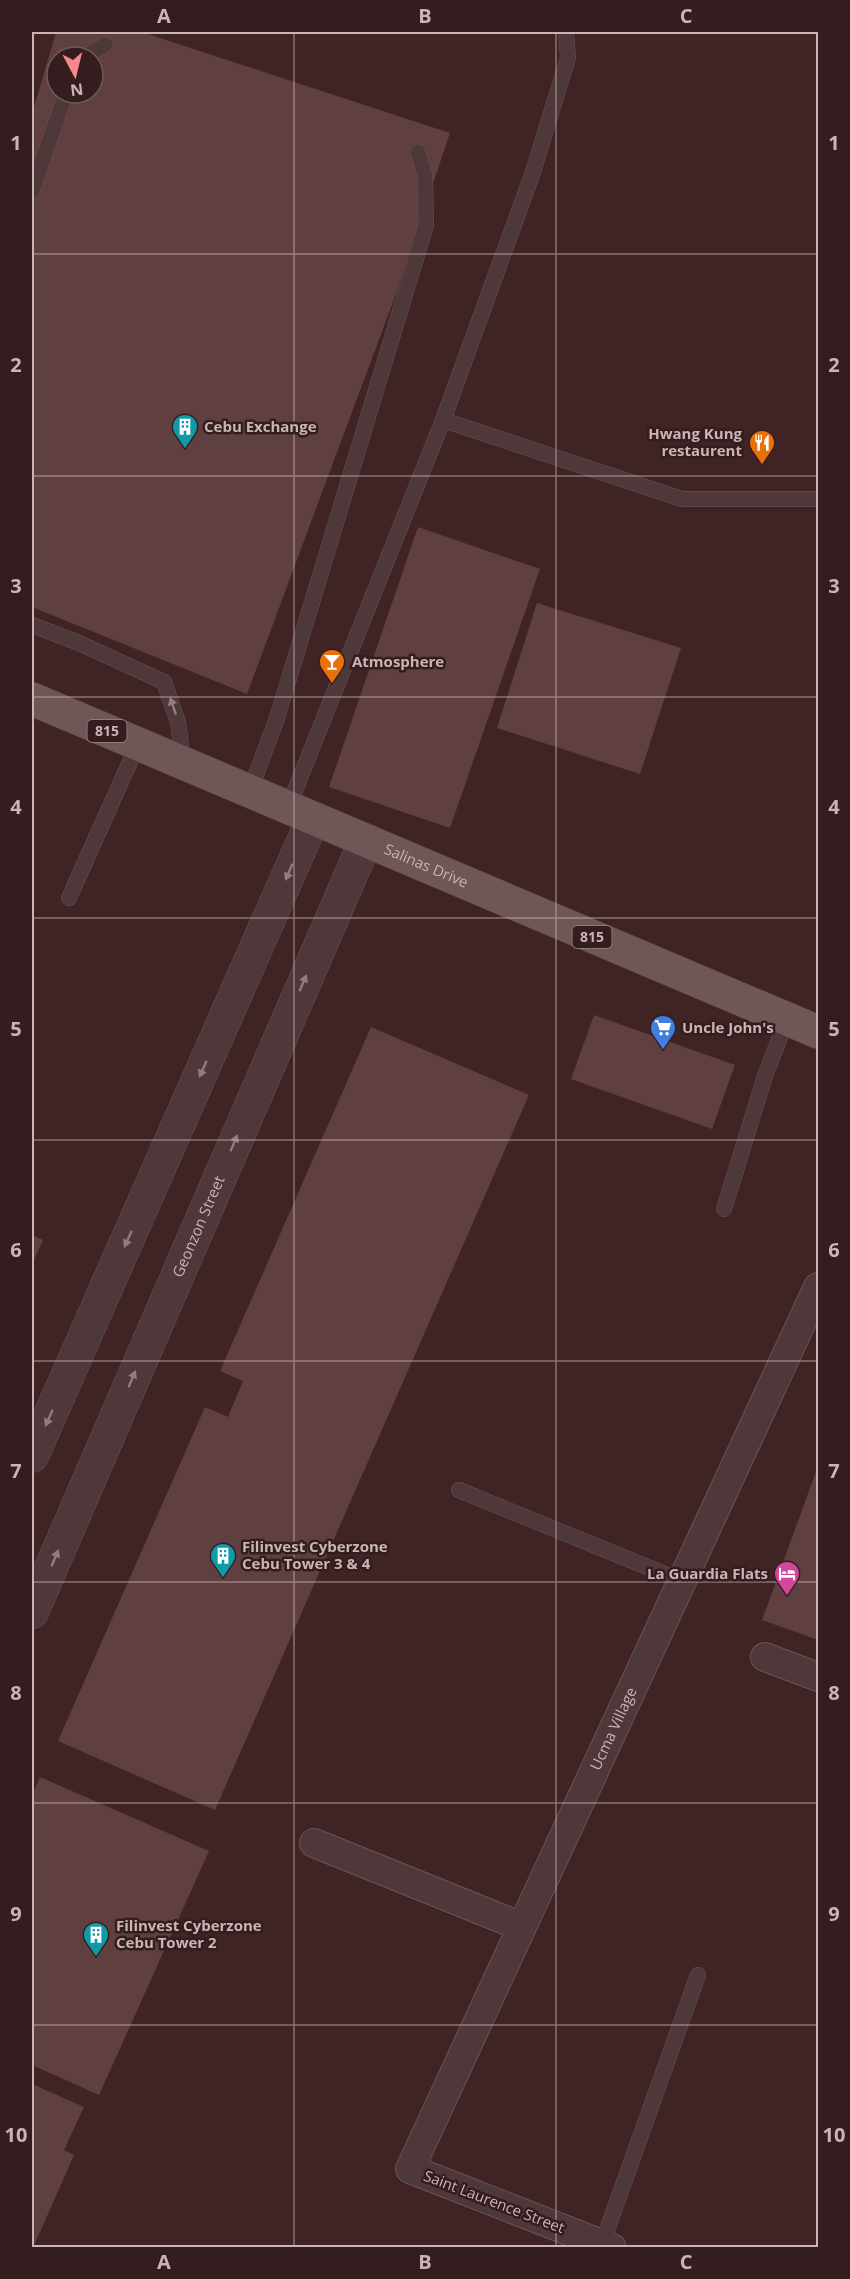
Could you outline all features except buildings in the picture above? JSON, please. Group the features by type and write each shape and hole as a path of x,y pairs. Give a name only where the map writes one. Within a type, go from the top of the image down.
{"main road":[{"name":"Salinas Drive","path":"32,699 819,1032"}],"street":[{"path":"32,1456 300,813"},
{"name":"Geonzon Street","path":"32,1612 366,840"},
{"name":"Ucma Village","path":"410,2169 520,1926 684,1582 819,1287"},
{"path":"765,1657 819,1677"},
{"path":"314,1843 520,1926"},
{"name":"Saint Laurence Street","path":"410,2169 607,2246"}],"lane":[{"path":"300,813 532,175 568,58 566,32"},
{"path":"32,191 62,105"},
{"path":"250,791 277,718 426,225 425,176 418,152"},
{"path":"443,420 682,499 819,499"},
{"path":"32,625 79,643 164,682 178,722 183,763"},
{"path":"69,898 138,744"},
{"path":"724,1209 765,1076 787,1018"},
{"path":"459,1490 684,1582"},
{"path":"607,2246 698,1975"}],"place":[{"name":"Cebu Exchange","path":"185,450"},
{"name":"Hwang Kung restaurent","path":"762,466"},
{"name":"Atmosphere","path":"332,685"},
{"name":"Uncle John's","path":"663,1051"},
{"name":"Filinvest Cyberzone Cebu Tower 3 & 4","path":"223,1579"},
{"name":"La Guardia Flats","path":"787,1597"},
{"name":"Filinvest Cyberzone Cebu Tower 2","path":"96,1958"}]}
